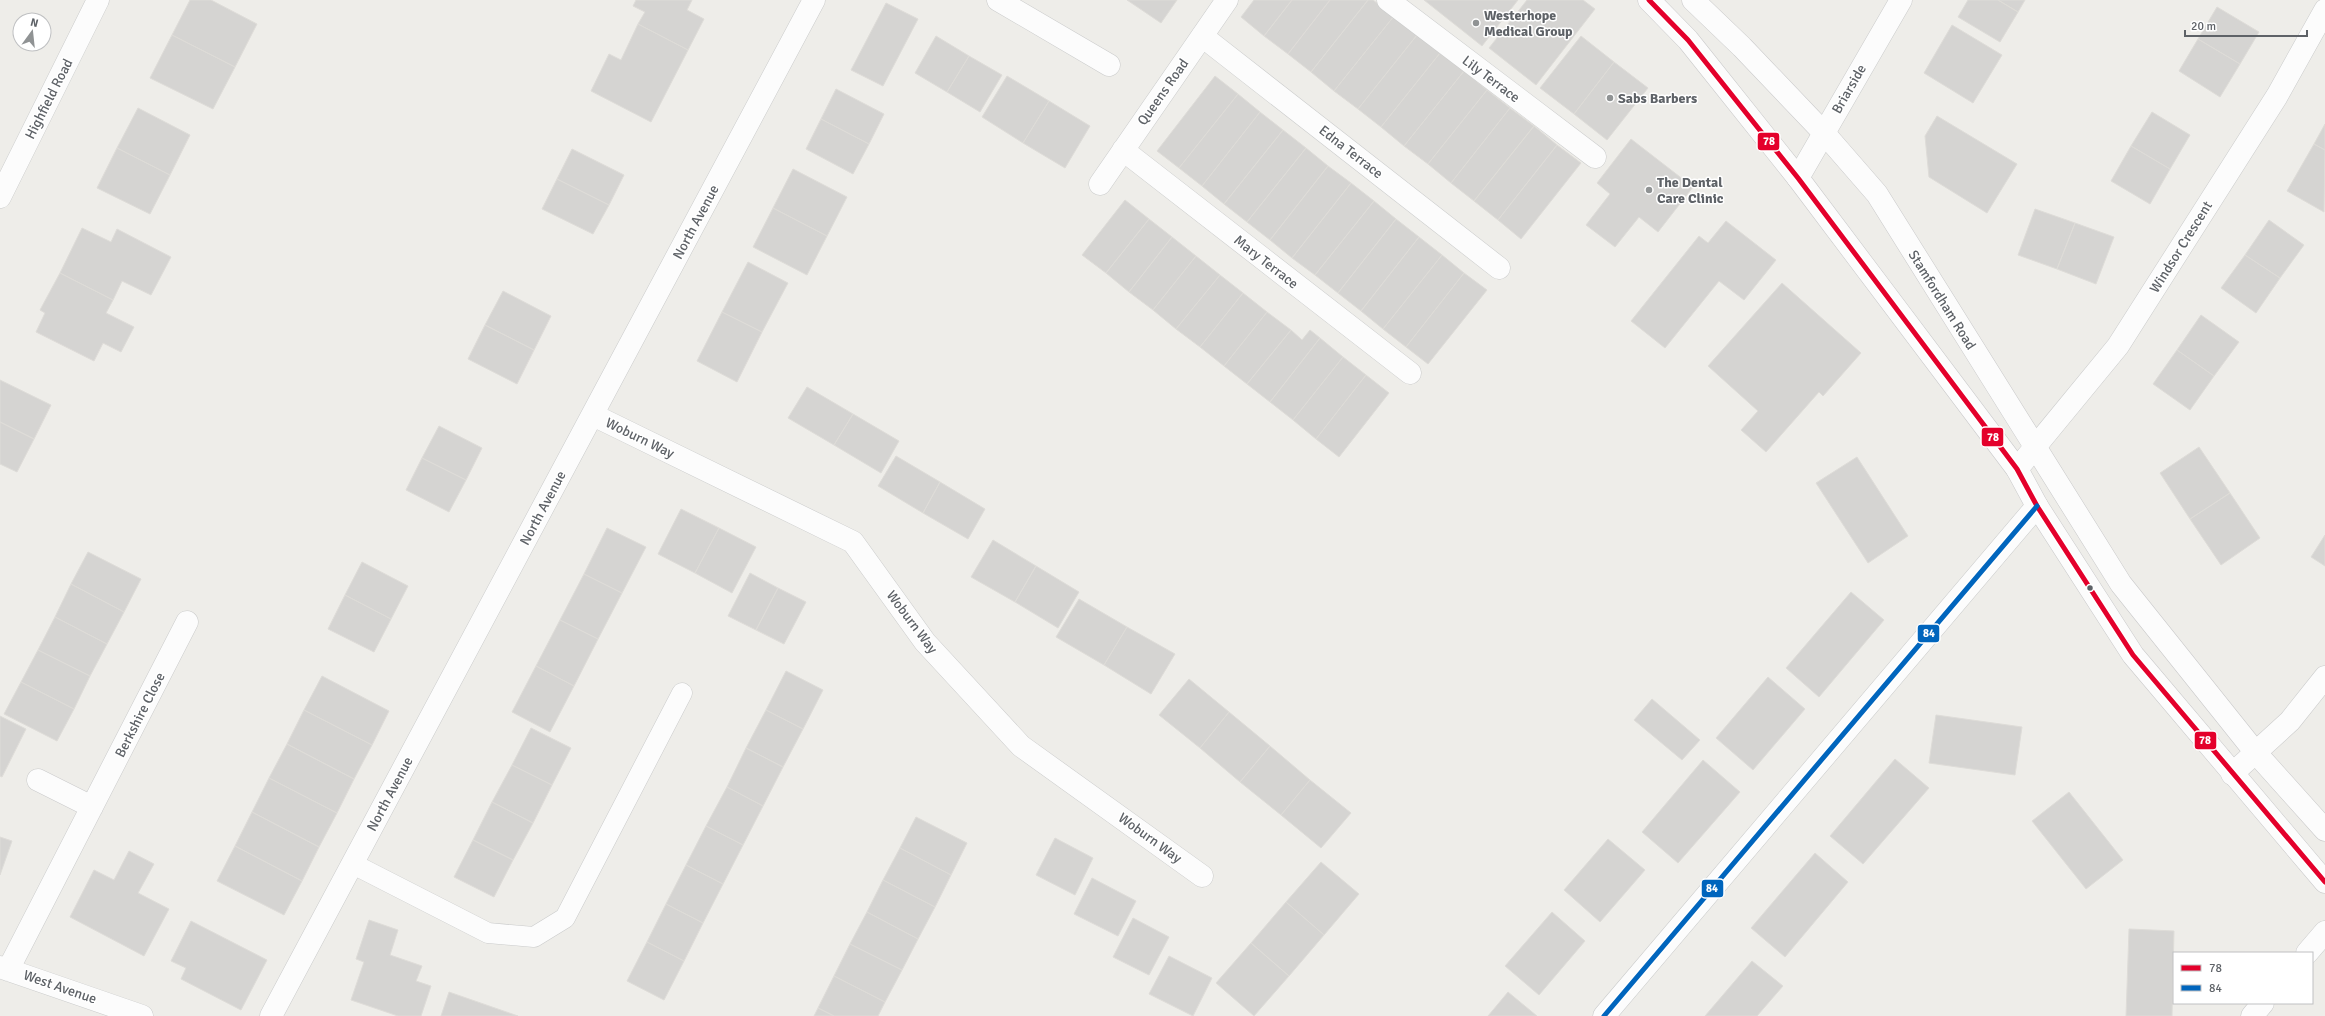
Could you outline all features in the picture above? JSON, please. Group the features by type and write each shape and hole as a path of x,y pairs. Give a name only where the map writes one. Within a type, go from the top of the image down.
{"street":[{"name":"Highfield Road","path":"0,197 98,0"},
{"name":"North Avenue","path":"271,1016 814,0"},
{"path":"998,0 1109,65"},
{"name":"Queens Road","path":"1100,184 1227,0"},
{"name":"Lily Terrace","path":"1388,0 1595,157"},
{"path":"1649,0 1688,40 1798,178 2017,469 2037,506 2134,656 2232,774 2325,882"},
{"name":"Stamfordham Road","path":"1693,0 1742,47 1824,132 1877,194 2034,448 2121,584 2256,753 2325,830"},
{"name":"Briarside","path":"1798,178 1901,0"},
{"name":"Windsor Crescent","path":"2017,469 2118,346 2277,96 2325,10"},
{"name":"Edna Terrace","path":"1202,36 1499,268"},
{"name":"Mary Terrace","path":"1123,150 1410,373"},
{"name":"Woburn Way","path":"593,415 853,542 925,642 1022,746 1202,876"},
{"path":"1604,1016 2037,506"},
{"name":"Berkshire Close","path":"4,968 92,807 187,622"},
{"path":"2232,774 2290,721 2325,677"},
{"path":"38,780 92,807"},
{"path":"2308,952 2325,932"},
{"name":"West Avenue","path":"4,968 142,1016"},
{"path":"2252,1016 2262,1004"}],"lane":[{"path":"353,864 488,933 534,937 565,918 682,693"}],"building":[{"path":"190,0 211,0 257,24 235,67 172,35"},
{"path":"636,0 692,0 687,10 704,19 688,50 638,24 645,12 633,6"},
{"path":"1127,0 1177,0 1161,23"},
{"path":"1254,0 1292,0 1264,36 1241,17"},
{"path":"1292,0 1330,0 1288,54 1264,36"},
{"path":"1330,0 1368,0 1311,72 1288,54"},
{"path":"1368,0 1373,0 1394,16 1334,91 1311,72"},
{"name":"Westerhope Medical Group","path":"1424,0 1518,0 1482,46"},
{"path":"1527,0 1583,0 1595,9 1536,85 1489,48"},
{"path":"1968,0 1998,0 2018,12 2000,42 1958,17"},
{"path":"1998,0 2025,0 2018,12"},
{"path":"886,3 918,19 883,86 851,70"},
{"path":"2217,7 2259,32 2240,64 2198,39"},
{"path":"1394,16 1417,35 1358,109 1334,91"},
{"path":"638,24 688,50 651,122 591,91 609,54 621,60"},
{"path":"1952,25 2002,55 1973,103 1924,73"},
{"path":"172,35 235,67 213,109 150,78"},
{"path":"1417,35 1440,53 1381,127 1358,109"},
{"path":"936,36 969,56 947,92 915,73"},
{"path":"1581,36 1614,62 1574,114 1540,88"},
{"path":"2198,39 2240,64 2220,97 2179,71"},
{"path":"1440,53 1464,71 1404,146 1381,127"},
{"path":"969,56 1002,75 980,112 947,92"},
{"path":"1614,62 1648,88 1607,140 1574,114"},
{"path":"1464,71 1487,90 1428,164 1404,146"},
{"path":"1007,76 1049,101 1023,143 982,117"},
{"path":"1215,76 1238,94 1179,168 1157,151"},
{"path":"836,89 884,114 869,144 821,119"},
{"path":"1487,90 1510,108 1451,183 1428,164"},
{"path":"1238,94 1260,112 1202,186 1179,168"},
{"path":"1049,101 1090,126 1065,168 1023,143"},
{"path":"138,108 190,135 170,175 117,148"},
{"path":"1510,108 1534,126 1474,201 1451,183"},
{"path":"1260,112 1283,130 1224,204 1202,186"},
{"path":"2152,112 2190,135 2170,169 2131,146"},
{"path":"1937,116 2017,164 1987,213 1929,177 1925,136"},
{"path":"821,119 869,144 853,174 806,149"},
{"path":"2325,124 2325,150 2314,144"},
{"path":"1534,126 1557,145 1498,220 1474,201"},
{"path":"1283,130 1306,148 1247,222 1224,204"},
{"name":"The Dental Care Clinic","path":"1631,139 1693,187 1658,232 1639,217 1615,247 1586,225 1610,194 1597,183"},
{"path":"2314,144 2325,150 2324,212 2287,191"},
{"path":"1557,145 1581,163 1521,239 1498,220"},
{"path":"2131,146 2170,169 2150,204 2111,181"},
{"path":"117,148 170,175 150,214 97,188"},
{"path":"1306,148 1328,166 1270,240 1247,222"},
{"path":"572,149 624,175 609,205 557,179"},
{"path":"1328,166 1351,183 1292,258 1270,240"},
{"path":"793,169 847,197 827,236 773,208"},
{"path":"557,179 609,205 593,234 542,209"},
{"path":"1351,183 1374,201 1315,275 1292,258"},
{"path":"1125,200 1149,219 1106,273 1082,255"},
{"path":"1374,201 1396,219 1338,293 1315,275"},
{"path":"773,208 827,236 807,275 753,247"},
{"path":"2035,209 2075,223 2057,269 2018,255"},
{"path":"1149,219 1172,237 1129,292 1106,273"},
{"path":"1396,219 1419,237 1361,311 1338,293"},
{"path":"2269,220 2304,245 2280,278 2245,255"},
{"path":"1726,221 1776,260 1744,300 1719,281 1665,348 1631,321 1699,236 1708,243"},
{"path":"2075,223 2114,237 2096,284 2057,269"},
{"path":"82,228 111,242 117,229 171,257 151,295 122,281 113,300 60,273"},
{"path":"1172,237 1196,256 1153,310 1129,292"},
{"path":"1419,237 1442,255 1383,329 1361,311"},
{"path":"1442,255 1464,273 1406,347 1383,329"},
{"path":"2245,255 2280,278 2256,313 2221,288"},
{"path":"1196,256 1220,275 1176,329 1153,310"},
{"path":"748,262 788,283 762,332 722,312"},
{"path":"60,273 113,300 106,313 134,327 121,352 103,343 94,361 36,332 45,313 40,310"},
{"path":"1464,273 1487,290 1428,364 1406,347"},
{"path":"1220,275 1243,293 1200,347 1176,329"},
{"path":"1782,283 1861,353 1823,396 1819,392 1766,452 1741,430 1758,411 1708,366"},
{"path":"503,291 551,316 534,350 485,325"},
{"path":"1243,293 1267,312 1224,366 1200,347"},
{"path":"722,312 762,332 737,382 697,361"},
{"path":"1267,312 1291,330 1247,384 1224,366"},
{"path":"2201,315 2239,342 2214,376 2177,350"},
{"path":"485,325 534,350 517,384 468,359"},
{"path":"1291,330 1302,340 1310,330 1320,338 1270,402 1247,384"},
{"path":"1320,338 1343,357 1293,420 1270,402"},
{"path":"2177,350 2214,376 2190,410 2153,384"},
{"path":"1343,357 1366,375 1316,439 1293,420"},
{"path":"1366,375 1389,393 1339,457 1316,439"},
{"path":"0,380 51,405 34,439 0,422"},
{"path":"807,387 853,414 834,445 788,418"},
{"path":"853,414 899,441 881,473 834,445"},
{"path":"0,422 34,439 17,472 0,464"},
{"path":"439,426 482,448 466,480 422,458"},
{"path":"2199,447 2230,493 2190,519 2160,473"},
{"path":"896,456 940,482 923,513 878,486"},
{"path":"1857,457 1908,536 1868,563 1816,483"},
{"path":"422,458 466,480 449,512 406,490"},
{"path":"940,482 985,509 968,539 923,513"},
{"path":"2230,493 2260,538 2221,565 2190,519"},
{"path":"681,509 719,528 695,573 658,554"},
{"path":"607,528 646,547 622,593 584,574"},
{"path":"719,528 756,547 732,593 695,573"},
{"path":"2325,535 2325,566 2311,557"},
{"path":"993,540 1036,566 1015,602 971,577"},
{"path":"88,552 141,579 124,612 71,584"},
{"path":"362,562 408,586 391,619 345,595"},
{"path":"1036,566 1079,592 1058,628 1015,602"},
{"path":"750,573 778,588 756,630 728,616"},
{"path":"584,574 622,593 598,639 560,620"},
{"path":"71,584 124,612 107,644 55,617"},
{"path":"778,588 806,602 784,644 756,630"},
{"path":"1851,592 1884,620 1819,697 1786,668"},
{"path":"345,595 391,619 374,652 328,629"},
{"path":"1079,599 1127,627 1104,665 1056,637"},
{"path":"55,617 107,644 90,676 38,650"},
{"path":"560,620 598,639 574,686 536,666"},
{"path":"1127,627 1175,654 1151,694 1104,665"},
{"path":"38,650 90,676 74,709 21,682"},
{"path":"536,666 574,686 550,732 512,712"},
{"path":"786,671 823,690 803,729 766,710"},
{"path":"322,676 389,711 372,745 304,710"},
{"path":"1768,677 1805,709 1753,770 1716,738"},
{"path":"1189,679 1229,712 1200,748 1159,715"},
{"path":"21,682 74,709 57,741 4,714"},
{"path":"1652,699 1700,740 1682,760 1634,720"},
{"path":"304,710 372,745 354,779 287,744"},
{"path":"766,710 803,729 783,767 746,748"},
{"path":"1229,712 1270,746 1240,782 1200,748"},
{"path":"1936,715 2022,727 2015,775 1929,763"},
{"path":"0,716 26,729 2,777 0,776"},
{"path":"531,728 571,748 552,785 512,765"},
{"path":"287,744 354,779 337,813 269,778"},
{"path":"1270,746 1310,780 1281,815 1240,782"},
{"path":"746,748 783,767 763,806 727,787"},
{"path":"1895,759 1929,788 1863,864 1830,836"},
{"path":"1703,760 1740,792 1678,863 1642,832"},
{"path":"512,765 552,785 533,823 492,802"},
{"path":"269,778 337,813 319,847 252,812"},
{"path":"1310,780 1351,813 1321,848 1281,815"},
{"path":"727,787 763,806 743,845 706,826"},
{"path":"2069,792 2123,860 2086,889 2032,821"},
{"path":"492,802 533,823 513,860 473,840"},
{"path":"252,812 319,847 302,881 235,846"},
{"path":"916,817 967,843 951,875 900,848"},
{"path":"706,826 743,845 723,884 686,865"},
{"path":"0,837 12,841 0,875"},
{"path":"1055,838 1093,858 1075,895 1036,875"},
{"path":"1608,839 1645,870 1600,922 1564,890"},
{"path":"473,840 513,860 494,897 454,877"},
{"path":"235,846 302,881 284,915 217,881"},
{"path":"900,848 951,875 935,907 883,880"},
{"path":"129,851 154,864 138,893 169,909 144,956 70,917 94,870 114,880"},
{"path":"1815,853 1848,882 1785,957 1751,928"},
{"path":"1321,862 1359,894 1324,935 1286,902"},
{"path":"686,865 723,884 703,923 666,904"},
{"path":"1092,878 1136,901 1118,936 1074,914"},
{"path":"883,880 935,907 918,939 867,912"},
{"path":"1286,902 1324,935 1289,976 1251,943"},
{"path":"666,904 703,923 684,961 647,942"},
{"path":"867,912 918,939 902,970 850,944"},
{"path":"1552,912 1585,941 1539,995 1505,966"},
{"path":"1133,918 1169,937 1149,975 1113,957"},
{"path":"369,920 398,930 390,955 422,966 416,981 431,986 421,1016 398,1016 351,1000 364,962 356,959"},
{"path":"191,921 267,960 241,1010 181,979 186,968 171,961"},
{"path":"2129,929 2174,931 2172,1016 2126,1016"},
{"path":"647,942 684,961 664,1000 627,981"},
{"path":"1251,943 1289,976 1254,1016 1216,983"},
{"path":"850,944 902,970 885,1002 834,976"},
{"path":"1169,956 1212,978 1193,1016 1149,994"},
{"path":"1752,961 1783,986 1757,1016 1705,1016"},
{"path":"834,976 885,1002 878,1016 834,1016 818,1008"},
{"path":"449,992 518,1016 441,1016"},
{"path":"1508,992 1537,1016 1488,1016"},
{"path":"818,1008 834,1016 814,1016"}],"transit line":[{"name":"78","path":"1649,0 1688,40 1798,178 2017,469 2037,506 2133,655 2325,882"},
{"name":"84","path":"1604,1016 2037,506"}],"place":[{"name":"Westerhope Medical Group","path":"1476,23"},
{"name":"Sabs Barbers","path":"1610,98"},
{"name":"The Dental Care Clinic","path":"1649,190"}]}
